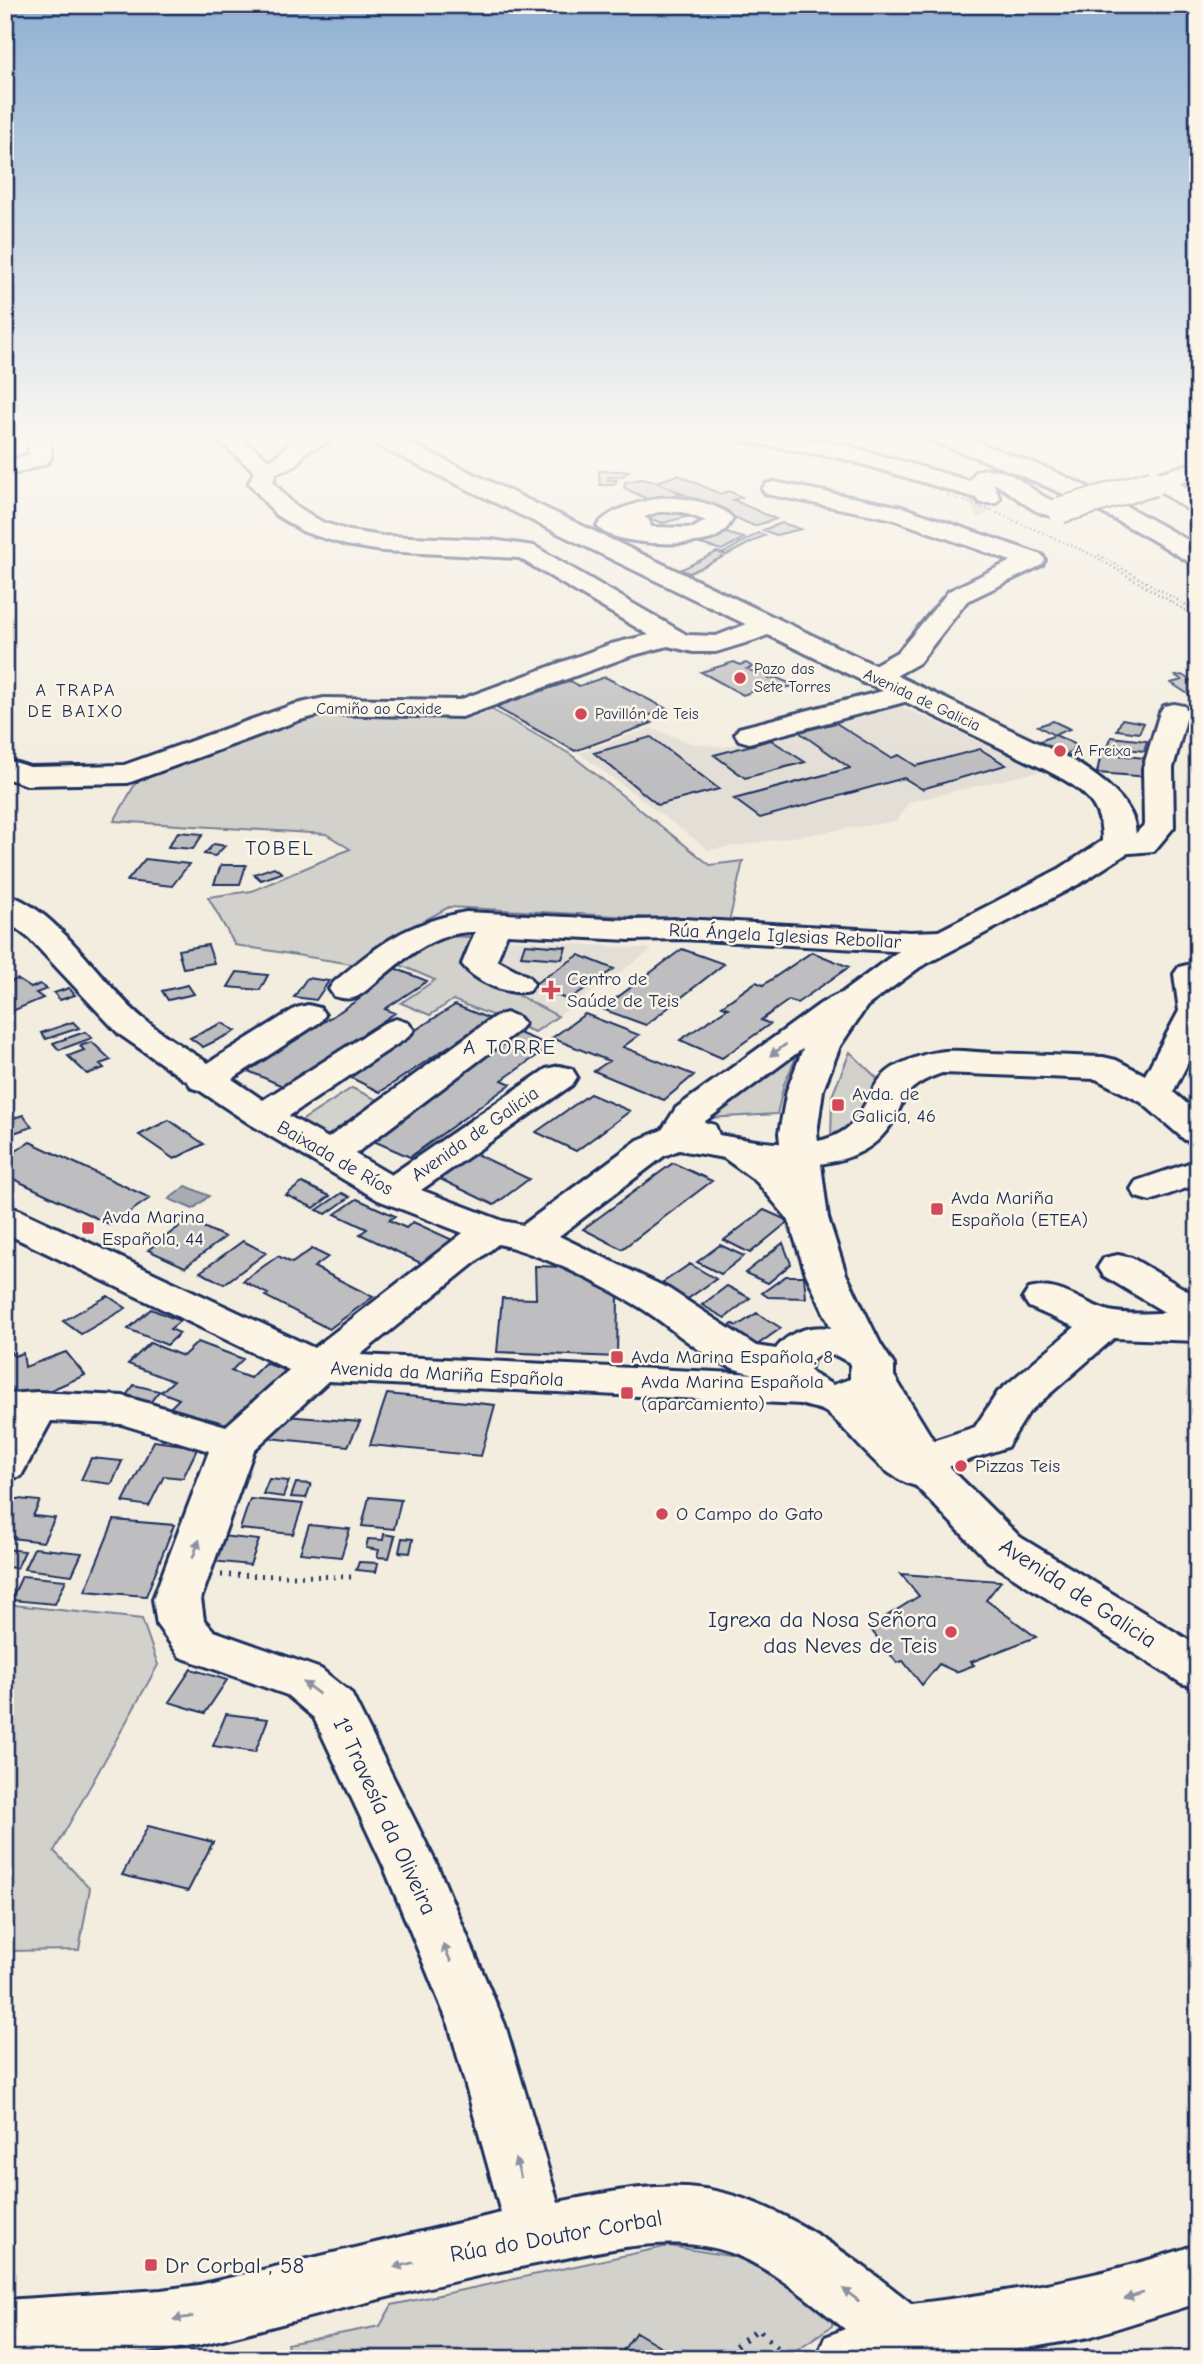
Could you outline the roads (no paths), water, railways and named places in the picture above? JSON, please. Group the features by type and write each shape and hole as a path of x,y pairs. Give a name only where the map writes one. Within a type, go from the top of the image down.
{"main road":[{"path":"414,545 504,547 525,551 670,638 702,647 769,625"},
{"name":"Avenida de Galicia","path":"639,545 769,625 1088,781 1112,806 1121,828 1118,845 1070,876 941,941 832,1011 689,1116 676,1138"},
{"path":"873,677 909,657 958,596 1033,560 991,545"},
{"path":"1179,545 1198,557"},
{"name":"Camiño ao Caxide","path":"5,768 27,776 128,774 292,713 324,706 462,709 621,650 670,638"},
{"path":"749,734 906,692"},
{"path":"1118,845 1143,844 1159,827 1158,768 1174,712"},
{"name":"Baixada de Ríos","path":"11,912 41,931 131,1027 205,1080 392,1192 511,1234 654,1298 746,1359 815,1372"},
{"name":"Rúa Ángela Iglesias Rebollar","path":"346,989 397,947 439,927 466,922 629,930 683,929 910,942 941,941"},
{"path":"495,923 479,964 517,984"},
{"name":"Rúa Ángela Iglesias Rebollar","path":"629,930 681,938 839,950 863,958 874,967 869,989"},
{"path":"1154,1094 1196,1011 1191,974"},
{"name":"Avenida de Galicia","path":"869,989 822,1046 805,1090 800,1144 808,1218 826,1274 815,1372 898,1461 929,1470 1004,1549 1198,1671"},
{"path":"205,1080 308,1015"},
{"path":"330,1155 506,1024"},
{"path":"263,1116 396,1030"},
{"path":"800,1144 853,1143 868,1129 895,1083 918,1069 939,1062 1103,1068 1154,1094 1198,1132"},
{"name":"Avenida de Galicia","path":"392,1192 559,1077"},
{"name":"Avenida de Galicia","path":"511,1234 651,1148 676,1138 739,1129 800,1144"},
{"name":"Avenida de Galicia","path":"676,1138 733,1147 800,1144"},
{"name":"Avenida de Galicia","path":"733,1147 770,1173 808,1218"},
{"path":"1150,1189 1198,1171"},
{"name":"Avenida da Mariña Española","path":"5,1218 318,1367 706,1387 815,1372"},
{"name":"1ª Travesía da Oliveira","path":"511,1234 318,1367 234,1443 177,1599 181,1625 197,1644 304,1682 333,1706 410,1865 477,2025 537,2234"},
{"path":"1118,1267 1198,1315"},
{"path":"815,1372 818,1289 826,1274"},
{"path":"1044,1298 1104,1324 1198,1328"},
{"path":"929,1470 991,1437 1013,1402 1104,1324"},
{"path":"5,1465 21,1407 123,1410 234,1443"},
{"name":"Rúa do Doutor Corbal","path":"5,2331 161,2321 198,2315 537,2234 653,2214 705,2217 756,2234 835,2283 875,2347 1125,2300 1198,2273"}],"place":[{"name":"Pazo das Sete Torres","path":"740,678"},
{"name":"Pavillón de Teis","path":"581,714"},
{"name":"A Freixa","path":"1060,751"},
{"name":"Centro de Saúde de Teis","path":"551,990"},
{"name":"Avda. de Galicia, 46","path":"838,1105"},
{"name":"Avda Mariña Española (ETEA)","path":"937,1209"},
{"name":"Avda Marina Española, 44","path":"88,1228"},
{"name":"Avda Marina Española, 8","path":"617,1357"},
{"name":"Avda Marina Española (aparcamiento)","path":"627,1393"},
{"name":"Pizzas Teis","path":"961,1466"},
{"name":"O Campo do Gato","path":"662,1514"},
{"name":"Igrexa da Nosa Señora das Neves de Teis","path":"951,1632"},
{"name":"Dr Corbal , 58","path":"151,2265"}],"district":[{"name":"A TRAPA DE BAIXO","path":"76,700"},
{"name":"TOBEL","path":"280,848"},
{"name":"A TORRE","path":"510,1047"}]}
